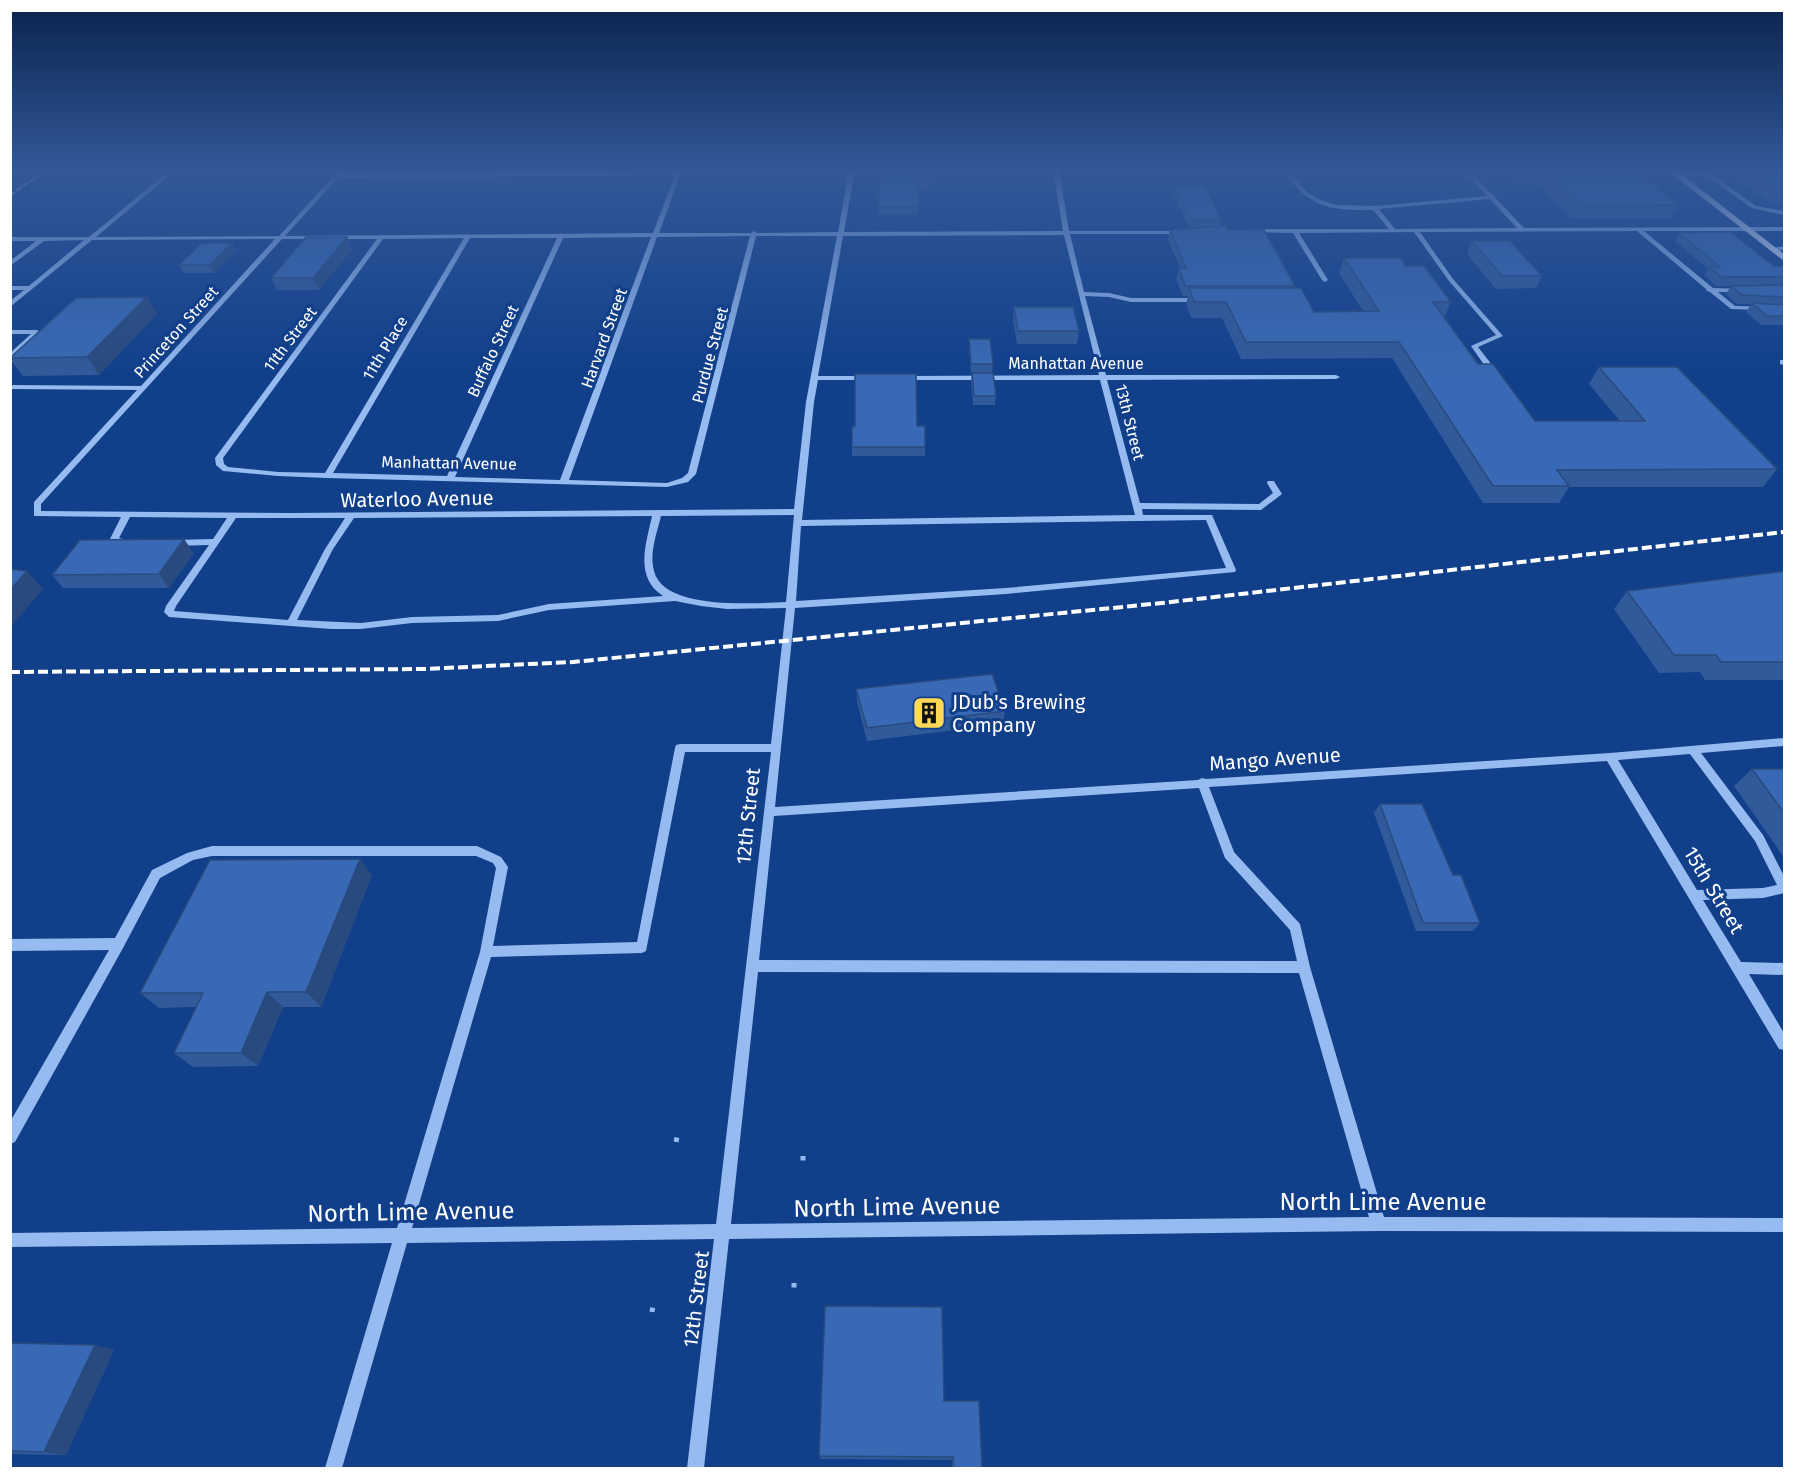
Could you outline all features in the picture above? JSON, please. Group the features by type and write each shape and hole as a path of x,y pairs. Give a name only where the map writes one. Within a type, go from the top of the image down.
{"main road":[{"path":"1759,239 1785,258"}],"street":[{"path":"10,240 41,239"},
{"path":"10,264 42,239"},
{"path":"10,305 91,239"},
{"name":"Princeton Street","path":"37,514 37,504 279,239"},
{"name":"11th Street","path":"219,458 380,239"},
{"name":"11th Place","path":"327,476 466,239"},
{"name":"Buffalo Street","path":"450,478 559,239"},
{"name":"Harvard Street","path":"564,481 655,239"},
{"name":"Purdue Street","path":"685,480 692,474 752,239"},
{"name":"12th Street","path":"696,1468 791,604 810,402 839,239"},
{"name":"13th Street","path":"1068,239 1140,519"},
{"path":"1300,239 1325,280"},
{"path":"1422,239 1451,280 1500,336 1474,346 1500,380"},
{"path":"1650,239 1733,308 1785,309"},
{"path":"1772,249 1785,248"},
{"path":"10,288 31,288"},
{"path":"1709,290 1751,290"},
{"path":"1082,294 1109,295 1131,300 1211,300"},
{"path":"10,332 37,332 10,357"},
{"name":"Manhattan Avenue","path":"894,378 1336,377"},
{"path":"816,378 883,378"},
{"path":"10,387 143,388"},
{"name":"Manhattan Avenue","path":"219,458 220,465 233,471 327,476 667,485 685,480"},
{"path":"1136,506 1261,507 1278,494 1271,483"},
{"name":"Waterloo Avenue","path":"37,514 351,516 798,512"},
{"path":"657,513 647,565 650,577 658,588 675,598"},
{"path":"126,516 114,538 140,543"},
{"path":"233,516 171,606 169,612 171,615 361,626 412,620 498,618 549,607 675,598 707,604 791,604 929,597 1232,570 1209,517 797,524"},
{"path":"291,623 329,549 351,516"},
{"path":"161,543 215,542"},
{"name":"Mango Avenue","path":"768,812 1610,757 1785,742"},
{"path":"486,952 642,947 680,748 775,748"},
{"path":"1693,750 1759,838 1785,887 1763,893 1694,895"},
{"name":"15th Street","path":"1610,757 1785,1044"},
{"path":"1202,782 1229,855 1296,928 1304,967 1379,1224"},
{"path":"10,1137 156,874 191,856 212,851 477,851 497,860 502,867 486,952 400,1235 333,1468"},
{"path":"10,945 119,944"},
{"path":"751,966 1304,967"},
{"path":"1738,968 1785,969"},
{"name":"North Lime Avenue","path":"10,1240 1379,1224 1785,1225"}],"building":[{"path":"304,239 345,239 313,278 271,278"},
{"path":"1174,239 1269,239 1295,286 1185,286 1179,268 1186,268"},
{"path":"1686,239 1739,239 1774,266 1783,266 1785,277 1722,277 1709,267 1720,267"},
{"path":"1472,241 1510,241 1542,276 1502,276"},
{"path":"202,243 232,243 210,265 179,265"},
{"path":"1344,258 1400,258 1406,266 1424,266 1451,302 1433,302 1478,364 1493,364 1535,421 1645,421 1599,367 1677,367 1777,469 1557,470 1569,486 1493,486 1399,342 1246,342 1226,302 1194,302 1189,288 1301,288 1314,312 1379,311"},
{"path":"1785,285 1785,297 1742,295 1731,286"},
{"path":"147,297 87,357 10,358 76,298"},
{"path":"1752,303 1785,305 1785,316 1767,316"},
{"path":"1014,307 1073,307 1079,331 1018,331"},
{"path":"969,339 990,339 993,364 971,364"},
{"path":"972,373 993,373 996,396 974,396"},
{"path":"855,374 916,374 917,426 925,426 925,447 852,447 852,427 855,426"},
{"path":"184,539 159,574 52,575 80,540"},
{"path":"10,569 27,571 10,590"},
{"path":"1785,571 1785,662 1721,662 1716,655 1674,655 1627,591"},
{"name":"JDub's Brewing Company","path":"992,674 1005,711 867,728 856,689"},
{"path":"1752,769 1785,769 1785,814"},
{"path":"1380,804 1422,804 1453,875 1461,875 1480,923 1423,923"},
{"path":"360,859 306,992 267,992 241,1053 174,1053 203,993 140,993 210,860"},
{"path":"825,1306 942,1307 944,1401 979,1401 982,1468 954,1468 953,1457 819,1456"},
{"path":"10,1343 95,1345 44,1452 10,1451"}],"railway":[{"path":"10,672 424,669 573,662 1162,603 1784,532"}],"place":[{"name":"JDub's Brewing Company","path":"929,713"}]}
